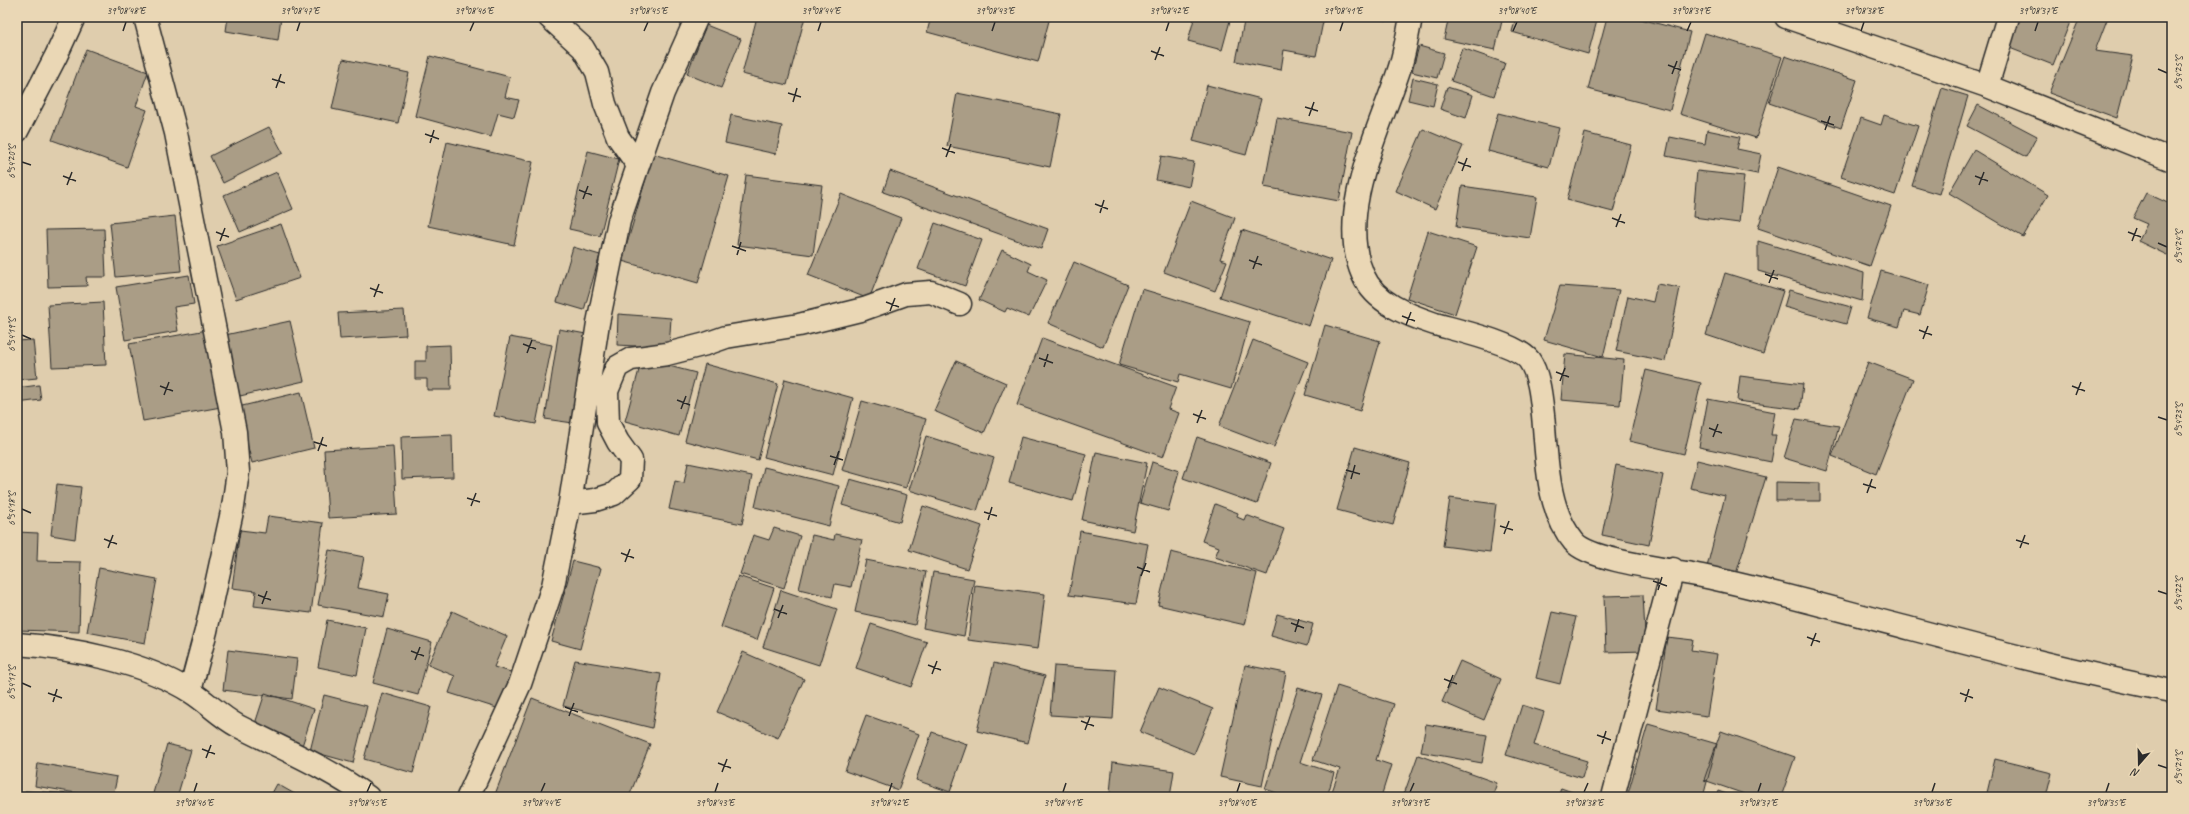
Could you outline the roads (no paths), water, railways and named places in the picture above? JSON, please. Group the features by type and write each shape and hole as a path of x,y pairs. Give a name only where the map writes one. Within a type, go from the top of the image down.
{"street":[{"path":"17,131 56,56 74,17"},
{"path":"145,17 176,134 235,432 238,472 233,507 216,587 190,692"},
{"path":"549,17 583,48 597,72 605,104 618,137 637,164"},
{"path":"468,797 523,676 553,586 570,503 609,266 619,221 637,164 663,93 697,17"},
{"path":"1412,17 1401,63 1373,144 1361,186 1355,228 1356,250 1364,277 1377,294 1392,306 1403,312 1507,346 1522,353 1530,361 1542,401 1552,491 1559,517 1576,545 1585,551 1600,557 1673,569 1735,583 2039,661 2172,691"},
{"path":"1786,17 1987,86 2172,160"},
{"path":"1987,86 2008,17"},
{"path":"570,503 595,500 614,494 630,479 631,460 618,442 608,423 607,391 617,367 631,359 667,354 706,344 726,336 799,325 864,309 906,294 931,292 960,304"},
{"path":"1613,797 1673,569"},
{"path":"17,644 103,658 151,672 190,692 234,724 305,760 368,797"}]}
